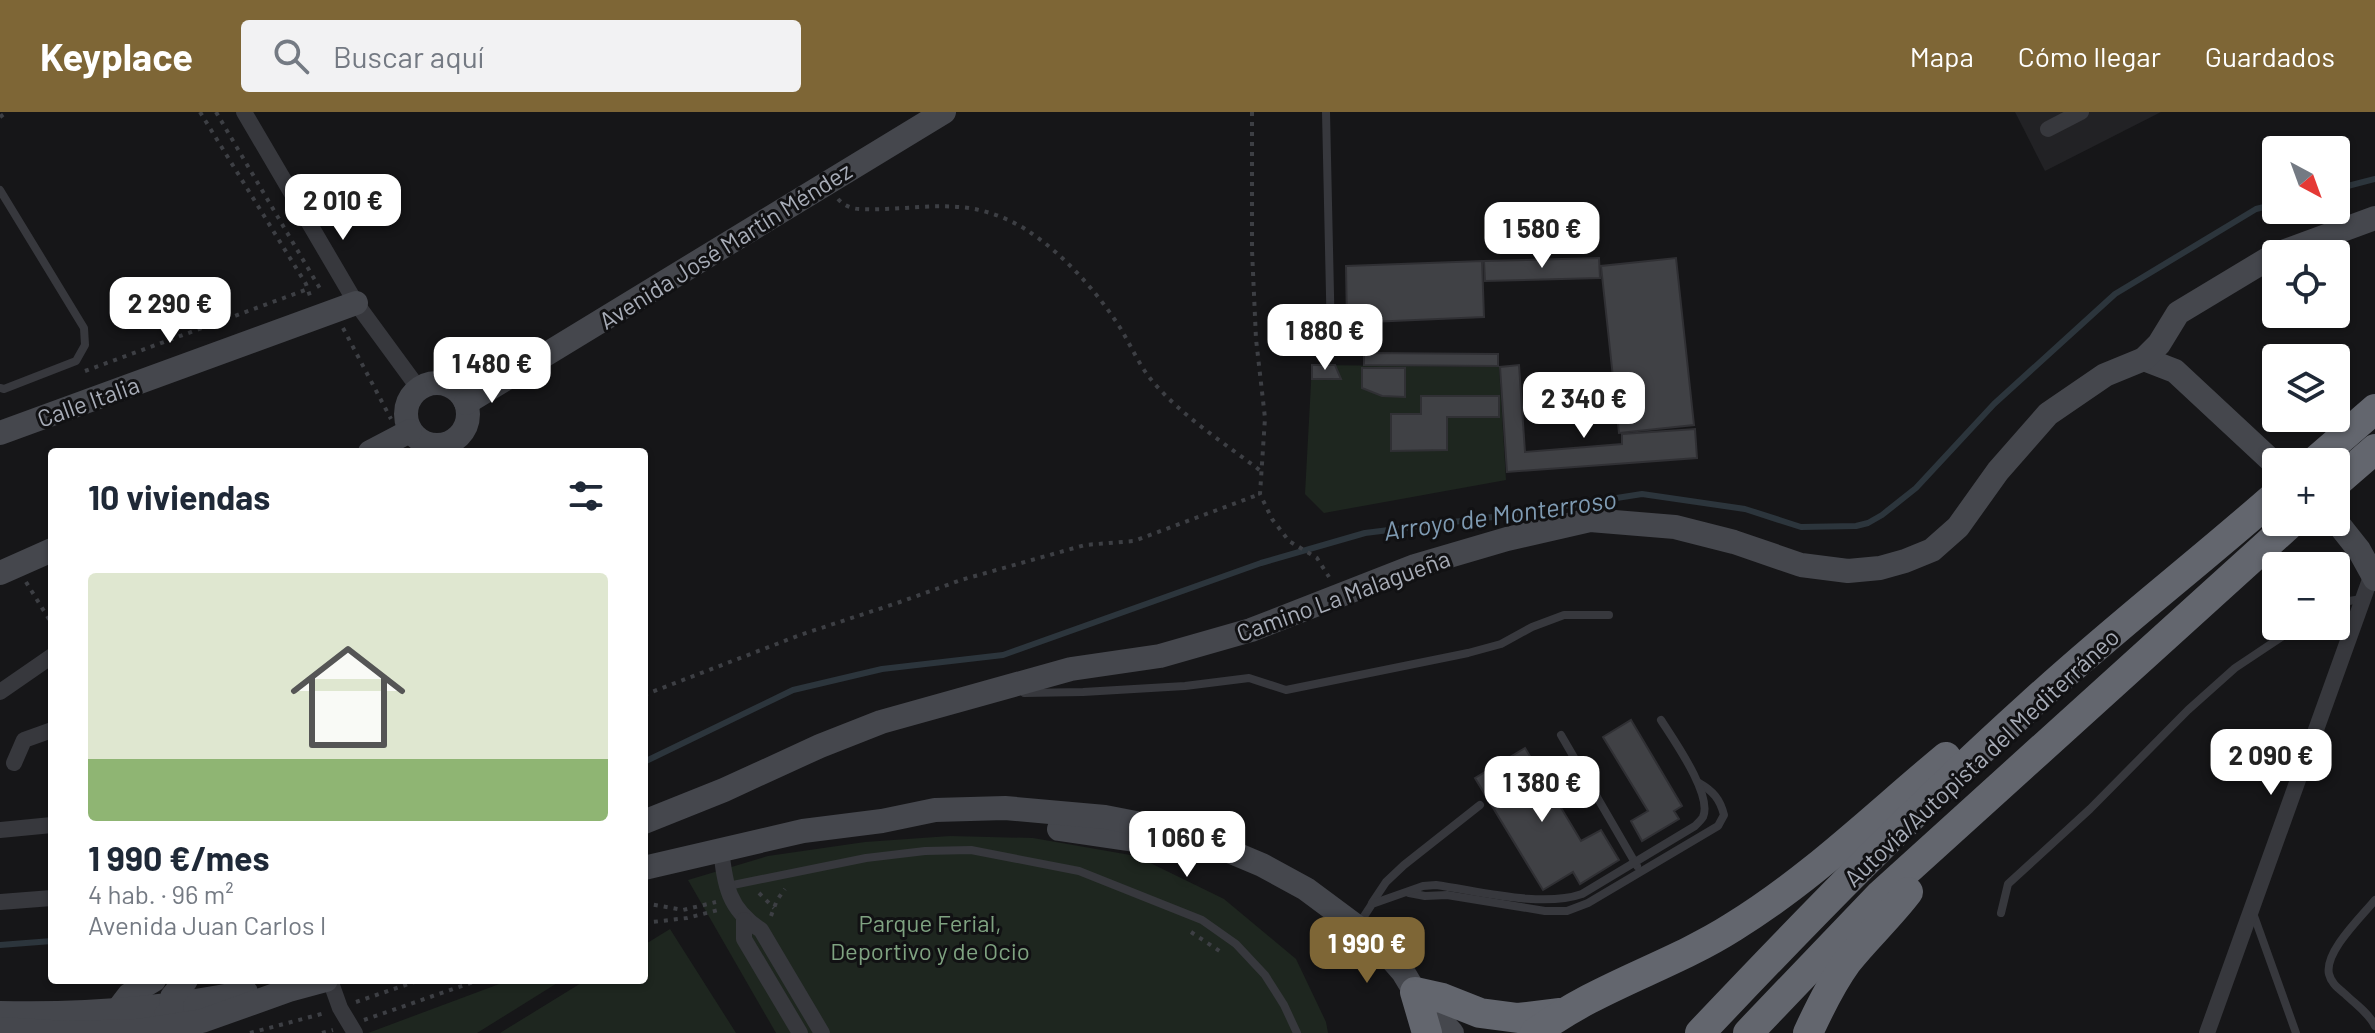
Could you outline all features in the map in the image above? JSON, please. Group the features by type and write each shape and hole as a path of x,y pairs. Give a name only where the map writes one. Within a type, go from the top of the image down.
{"highway":[{"path":"2330,448 2375,409"},
{"path":"2350,471 2375,449"},
{"name":"Autovía/Autopista del Mediterráneo","path":"1700,1033 1830,896 1960,768 2262,507"},
{"name":"Autovía/Autopista del Mediterráneo","path":"1748,1033 1880,895 2276,536"},
{"path":"1535,1033 1562,1013 1732,929 1803,879 1946,757 2030,705"},
{"path":"1808,1033 1847,962 1892,913 1955,828"},
{"path":"1427,1033 1415,992 1442,998 1480,1013 1518,1018 1562,1013"}],"street":[{"path":"244,112 336,310 419,389"},
{"name":"Avenida José Martín Méndez","path":"466,403 944,112"},
{"path":"2048,129 2081,112"},
{"name":"Camino La Malagueña","path":"2314,240 2375,218"},
{"name":"Camino La Malagueña","path":"648,820 881,722 1071,669 1160,656 1251,630 1415,566 1507,539 1590,520 1675,527 1734,542 1801,565 1848,571 1880,568 1905,561 1932,550 1958,527 1998,471 2048,414 2105,375 2144,359 2159,344 2178,313 2262,262"},
{"name":"Calle Italia","path":"0,433 336,310"},
{"path":"2144,359 2175,371 2262,452"},
{"path":"387,448 416,441 441,446 453,442 463,433 468,421 466,403 454,387 442,383 430,384 410,397 406,420 416,441"},
{"path":"2207,1033 2370,573 2346,536"},
{"path":"5,573 48,552"},
{"path":"0,692 48,659"},
{"path":"14,763 24,740 48,731"},
{"path":"648,867 803,831 882,821 1024,824 1127,837 1246,873 1354,931 1397,981 1415,992 1452,1033"},
{"path":"0,830 48,825"},
{"path":"721,849 725,887 744,920 744,939 800,1033"},
{"path":"0,902 48,898"},
{"path":"744,920 761,930 822,1033"},
{"path":"116,1012 129,995 147,984"},
{"path":"68,1033 94,1022 161,1017 171,1011 172,997 183,984"},
{"path":"0,1029 68,1033 137,1031 202,1021 312,984"},
{"path":"330,984 352,1029"},
{"path":"0,1013 116,1012 248,992 289,990"}],"lane":[{"path":"1326,112 1331,340"},
{"path":"0,190 84,328 85,345 76,361 0,388"},
{"path":"2350,591 2370,573"},
{"path":"1016,684 1024,693 1068,693 1185,686 1249,678 1286,690 1468,653 1501,644 1532,627 1564,615 1609,615"},
{"path":"2001,913 2008,884 2090,809 2188,710 2235,668 2277,640"},
{"path":"1372,904 1423,886 1436,885 1556,900 1582,894 1695,826 1703,818 1705,809 1699,783 1661,720"},
{"path":"1561,735 1640,872"},
{"path":"1409,892 1545,911 1567,911 1588,903 1718,826 1724,815 1722,806 1712,791 1699,783"},
{"path":"1354,931 1386,882 1480,805"},
{"path":"725,887 866,858 925,851 971,850 1079,871 1202,920 1236,944 1265,975 1297,1033"},
{"path":"2375,900 2336,948 2328,970 2334,984 2368,1015 2375,1026"},
{"path":"2251,909 2296,1033"}],"path":[{"path":"0,117 7,112"},
{"path":"200,112 308,289 336,310"},
{"path":"216,112 416,441"},
{"path":"1252,112 1252,250 1256,339 1265,418 1260,494 1272,519 1289,541 1317,558 1337,597"},
{"path":"825,184 842,204 857,209 931,206 976,209 1032,233 1095,291 1136,358 1171,402 1262,472"},
{"path":"73,375 308,289"},
{"path":"648,693 800,635 961,580 1085,545 1134,541 1260,494"},
{"path":"5,573 48,620"},
{"path":"774,926 771,916 777,900 791,882"},
{"path":"756,891 774,908"},
{"path":"648,923 687,918 735,904"},
{"path":"1189,930 1231,960"},
{"path":"322,1033 352,1029 469,984"}],"shaded area":[{"path":"2015,112 2161,112 2045,171"}],"green space":[{"path":"1312,365 1499,367 1506,480 1324,513 1305,494"},
{"name":"Parque Ferial, Deportivo y de Ocio","path":"950,836 1033,838 1136,856 1224,899 1296,959 1326,1022 1328,1033 776,1033 688,880 768,856 865,842"},
{"path":"670,929 736,1033 500,1033 580,984 648,984 648,943"},
{"path":"499,984 556,984 477,1033 368,1033"}],"building":[{"path":"1599,258 1600,278 1485,281 1484,261"},
{"path":"1676,258 1694,425 1619,433 1601,266"},
{"path":"1482,261 1484,317 1347,323 1346,266"},
{"path":"1364,353 1498,354 1498,366 1364,365"},
{"path":"1312,365 1335,365 1341,379 1312,379"},
{"path":"1519,365 1525,452 1622,444 1622,434 1695,429 1697,458 1507,472 1500,367"},
{"path":"1362,368 1405,368 1405,397 1382,396 1362,388"},
{"path":"1421,396 1499,396 1499,417 1447,417 1447,450 1391,451 1391,414 1421,414"},
{"path":"1631,720 1682,806 1674,811 1679,819 1642,841 1631,821 1648,811 1603,737"},
{"path":"1525,748 1581,841 1601,830 1619,860 1580,884 1573,872 1543,890 1475,778"}],"waterway":[{"name":"Arroyo de Monterroso","path":"2350,185 2375,179"},
{"name":"Arroyo de Monterroso","path":"648,760 793,690 882,669 1003,655 1261,563 1365,533 1642,494 1745,509 1801,527 1868,523 1916,488 1994,404 2115,294 2262,208"},
{"name":"Arroyo de Monterroso","path":"0,945 48,941"}]}
